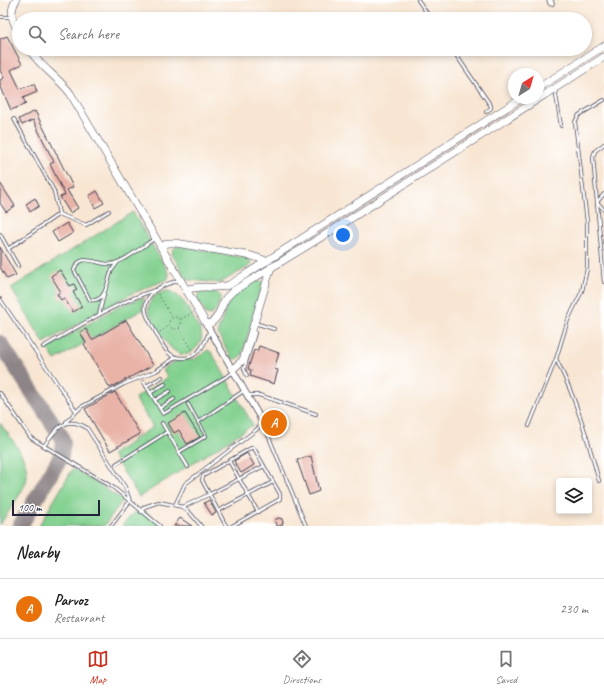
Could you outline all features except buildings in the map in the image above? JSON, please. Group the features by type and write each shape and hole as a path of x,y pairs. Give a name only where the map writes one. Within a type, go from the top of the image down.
{"street":[{"path":"12,16 12,10 16,0"},
{"path":"592,54 604,46"},
{"path":"34,56 40,64 63,84 70,93 234,370 263,423"},
{"path":"544,84 588,56"},
{"path":"208,327 218,317 226,298 233,291 272,268 604,58"},
{"path":"186,290 194,287 220,288 229,285 513,104"},
{"path":"161,247 168,243 176,243 252,256 267,261"},
{"path":"234,370 243,360 272,268"}],"lane":[{"path":"418,0 426,12"},
{"path":"0,17 12,16"},
{"path":"457,56 491,106 491,108 486,112"},
{"path":"555,89 561,126"},
{"path":"529,426 556,359 568,320 582,291 585,280 588,260 587,222 575,122 579,115 604,100"},
{"path":"14,119 54,191 59,214"},
{"path":"604,144 595,151 593,157 604,282"},
{"path":"597,202 604,194"},
{"path":"597,202 604,210"},
{"path":"59,214 86,225 109,211"},
{"path":"8,249 59,214"},
{"path":"0,234 18,266"},
{"path":"99,315 112,269 118,262 156,238"},
{"path":"104,293 99,298 90,300 74,270 76,265 81,261 89,260 109,264 118,262"},
{"path":"43,347 136,296 180,280"},
{"path":"155,290 146,303 145,309 147,317 171,356 189,357 195,355 201,349 208,327"},
{"path":"0,298 76,411"},
{"path":"255,323 274,330"},
{"path":"247,376 244,369 255,333"},
{"path":"44,446 57,429 66,423 76,411 124,384 156,371 176,357"},
{"path":"556,359 581,420 599,481"},
{"path":"144,382 163,414 234,370"},
{"path":"146,386 162,377"},
{"path":"150,393 165,384"},
{"path":"155,400 170,391"},
{"path":"0,393 31,438 114,488 141,512 160,526"},
{"path":"198,422 247,393 259,394 316,414"},
{"path":"160,408 174,399"},
{"path":"179,452 206,436 188,404"},
{"path":"66,423 80,424 87,428 125,487 130,501"},
{"path":"162,423 188,467"},
{"path":"175,505 185,484 256,430 263,423 306,526"},
{"path":"116,464 167,432"},
{"path":"227,526 224,524 202,480 203,476 250,448 254,448 280,494 280,499 232,526"},
{"path":"229,461 258,512"},
{"path":"183,507 264,466"},
{"path":"218,511 273,482"},
{"path":"110,526 130,501"},
{"path":"141,512 144,507 159,502 175,505 183,507 201,526"}],"path":[{"path":"155,290 172,317"},
{"path":"172,317 177,317 180,319 198,309"},
{"path":"170,326 169,322 172,317"},
{"path":"178,328 181,325 180,319"},
{"path":"157,334 170,326"},
{"path":"170,326 173,328 178,328"},
{"path":"178,328 195,355"}],"green space":[{"path":"133,212 169,274 168,279 131,294 44,343 11,288"},
{"path":"179,246 246,258 250,260 251,264 220,283 189,280 186,278 172,254 174,248"},
{"path":"260,280 263,283 242,355 237,359 233,359 219,336 218,331 229,301 234,295"},
{"path":"168,291 174,293 184,302 201,332 202,337 200,343 188,354 180,354 167,344 148,312 151,300 156,295"},
{"path":"202,291 216,292 221,297 215,312 211,315 206,314 197,298 198,294"},
{"path":"144,297 142,310 55,360 47,348 117,307"},
{"path":"208,350 212,353 253,425 139,497 112,454 153,427 135,398 167,378 163,369 175,361 195,359"},
{"path":"0,423 15,443 23,458 27,474 24,487 0,525"},
{"path":"73,468 123,500 104,526 39,526"},
{"path":"145,511 164,526 122,526 133,513"}],"taxiway":[{"path":"0,343 61,436 63,442 61,456 20,526"}],"place":[{"name":"Parvoz","path":"274,423"}]}
